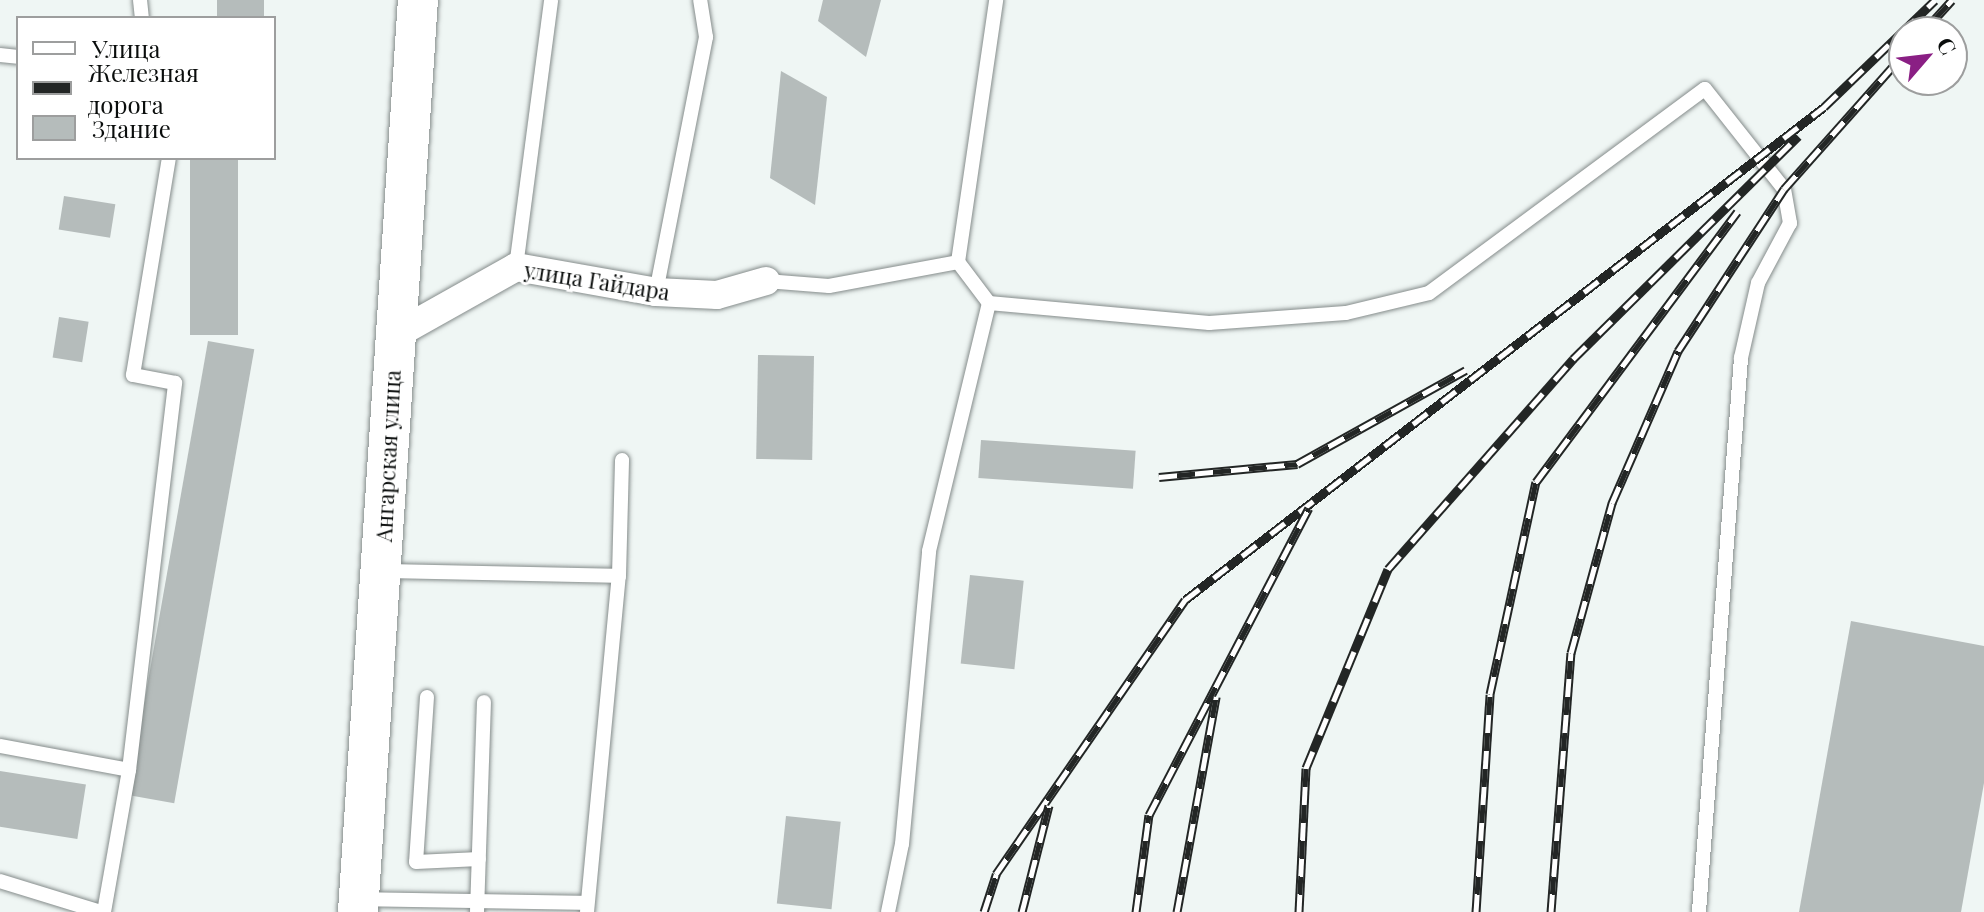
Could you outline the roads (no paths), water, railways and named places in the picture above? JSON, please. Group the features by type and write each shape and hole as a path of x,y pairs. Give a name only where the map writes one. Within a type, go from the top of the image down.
{"street":[{"name":"Ангарская улица","path":"358,905 418,0"},
{"name":"улица Гайдара","path":"395,335 516,267 656,292 717,295 766,281"}],"lane":[{"path":"516,267 551,0"},
{"path":"656,292 706,37 700,0"},
{"path":"996,0 958,262 989,303 1209,323 1346,313 1429,293 1705,89 1784,189 1790,223 1758,283 1741,358 1699,912"},
{"path":"0,881 102,912 129,770 175,383 133,375 169,160"},
{"path":"766,281 829,286 958,262"},
{"path":"888,912 902,844 929,551 989,303"},
{"path":"358,905 587,908 619,576 622,460"},
{"path":"382,571 619,576"},
{"path":"427,697 416,862 479,859"},
{"path":"477,907 484,702"},
{"path":"0,746 129,770"}],"railway":[{"path":"984,912 996,874 1185,600 1824,107 1935,0"},
{"path":"1938,16 1952,0"},
{"path":"1551,912 1571,653 1612,503 1678,351 1784,189 1888,72"},
{"path":"1299,912 1306,768 1388,569 1573,359 1798,136"},
{"path":"1476,912 1490,694 1536,482 1737,212"},
{"path":"1159,477 1297,464 1466,370"},
{"path":"1136,912 1149,815 1309,508"},
{"path":"1177,912 1216,697"},
{"path":"1022,912 1049,805"}]}
